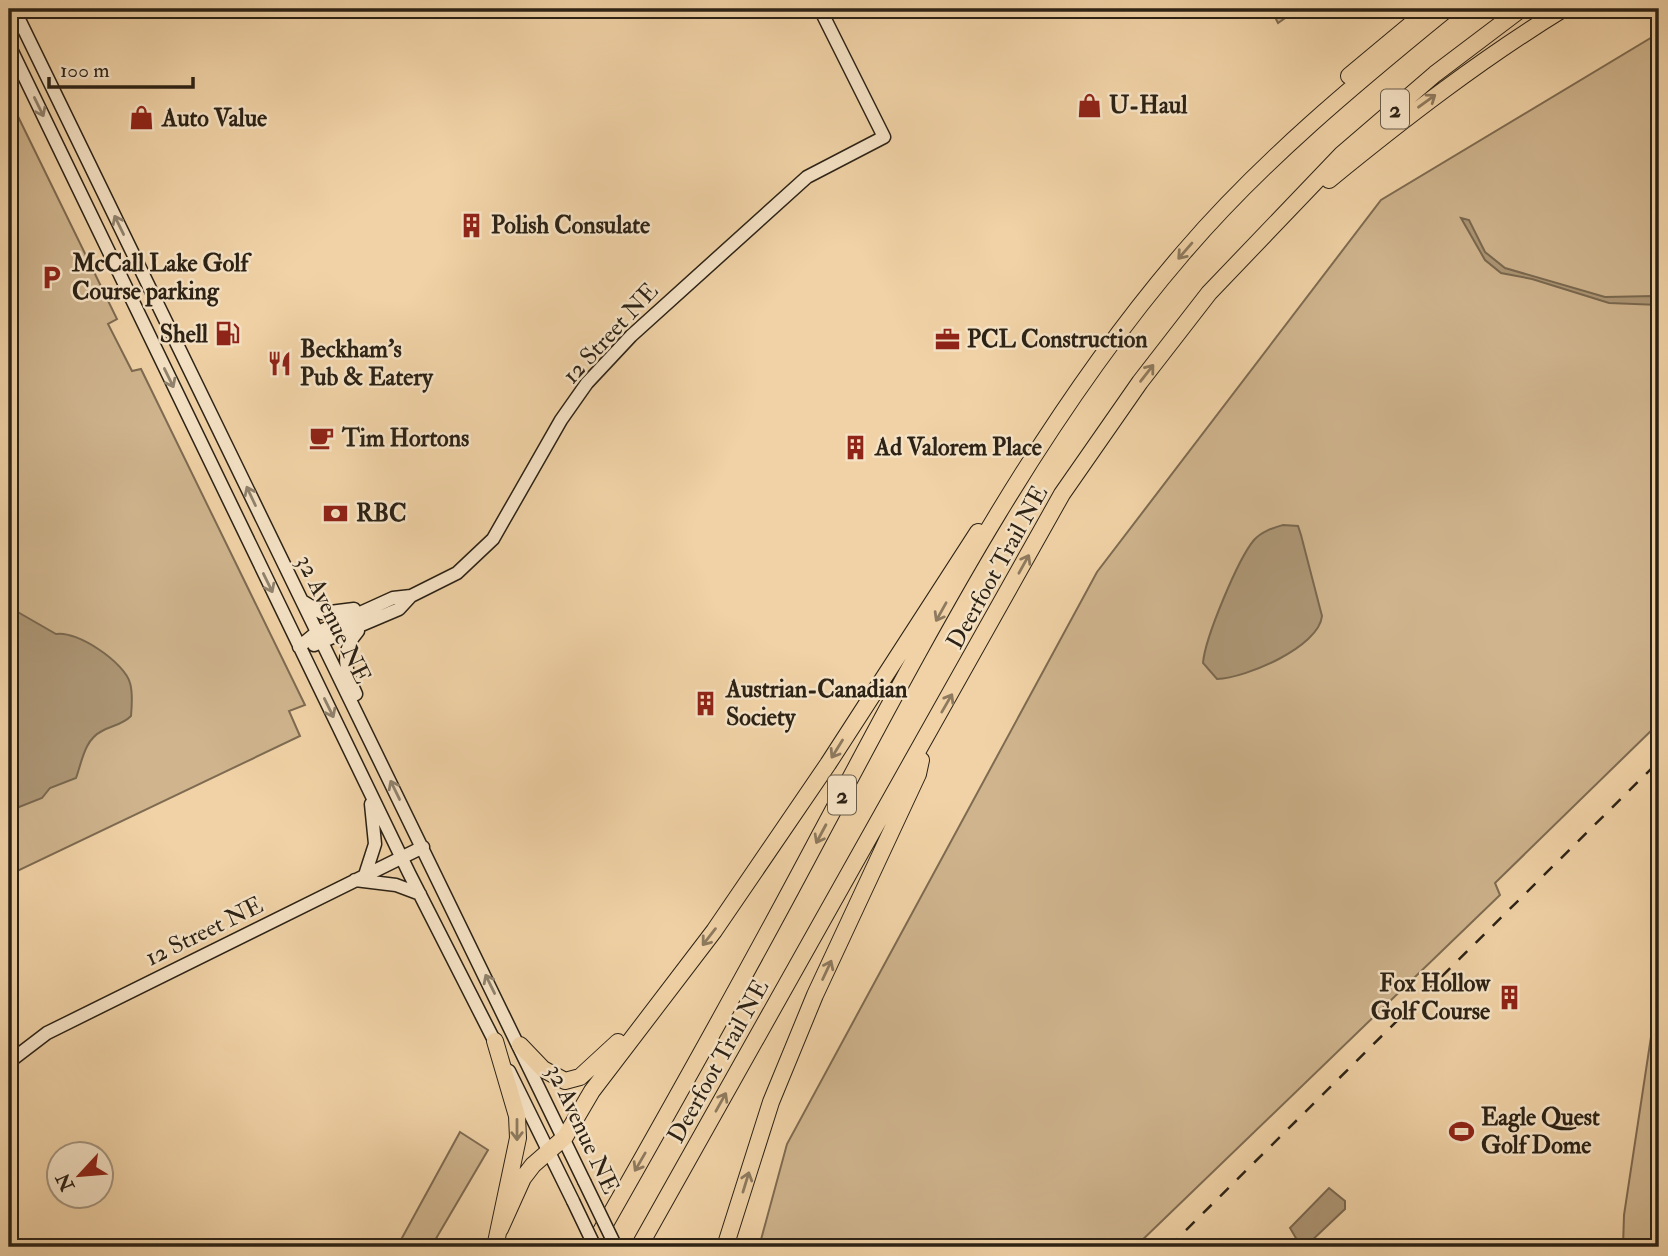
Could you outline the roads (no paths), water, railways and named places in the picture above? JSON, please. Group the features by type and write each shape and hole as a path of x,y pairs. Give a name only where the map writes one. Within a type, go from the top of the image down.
{"highway":[{"path":"1267,166 1278,145 1294,126 1376,52 1431,9"},
{"name":"Deerfoot Trail NE","path":"593,1247 747,972 947,601 1065,407 1105,350 1185,250 1307,126 1447,9"},
{"name":"Deerfoot Trail NE","path":"639,1247 1062,495 1140,382 1209,293 1342,154 1435,74 1521,9"},
{"path":"1279,221 1412,113 1509,43 1563,9"},
{"path":"500,1229 523,1178 565,1137 592,1091 760,864 946,578 1065,407"},
{"path":"725,1247 771,1102 815,995 918,774 926,739"},
{"path":"520,1045 555,1077 565,1081 580,1077 607,1053 685,968"},
{"path":"495,1041 517,1116 518,1138 495,1247"}],"main road":[{"name":"32 Avenue NE","path":"14,9 565,1137 616,1247"},
{"name":"12 Street NE","path":"319,638 363,625 398,609 411,596 457,573 493,539 562,420 587,383 631,336 807,177 884,137 820,9"},
{"name":"32 Avenue NE","path":"9,46 368,790 495,1041 593,1247"},
{"name":"12 Street NE","path":"299,647 364,610 393,598 411,596"},
{"path":"302,601 322,613 364,610"},
{"path":"363,625 349,641 346,661 367,732"},
{"path":"368,790 375,844 359,878 396,885 419,894"},
{"name":"12 Street NE","path":"9,1062 47,1033 423,847"}],"railway":[{"path":"1169,1247 1659,761"}],"place":[{"name":"U-Haul","path":"1089,105"},
{"name":"Auto Value","path":"142,118"},
{"name":"Polish Consulate","path":"471,225"},
{"name":"McCall Lake Golf Course parking","path":"52,277"},
{"name":"Shell","path":"228,334"},
{"name":"PCL Construction","path":"947,339"},
{"name":"Beckham's Pub & Eatery","path":"280,363"},
{"name":"Tim Hortons","path":"322,438"},
{"name":"Ad Valorem Place","path":"855,447"},
{"name":"RBC","path":"336,513"},
{"name":"Austrian-Canadian Society","path":"706,703"},
{"name":"Fox Hollow Golf Course","path":"1510,997"},
{"name":"Eagle Quest Golf Dome","path":"1461,1131"}]}
